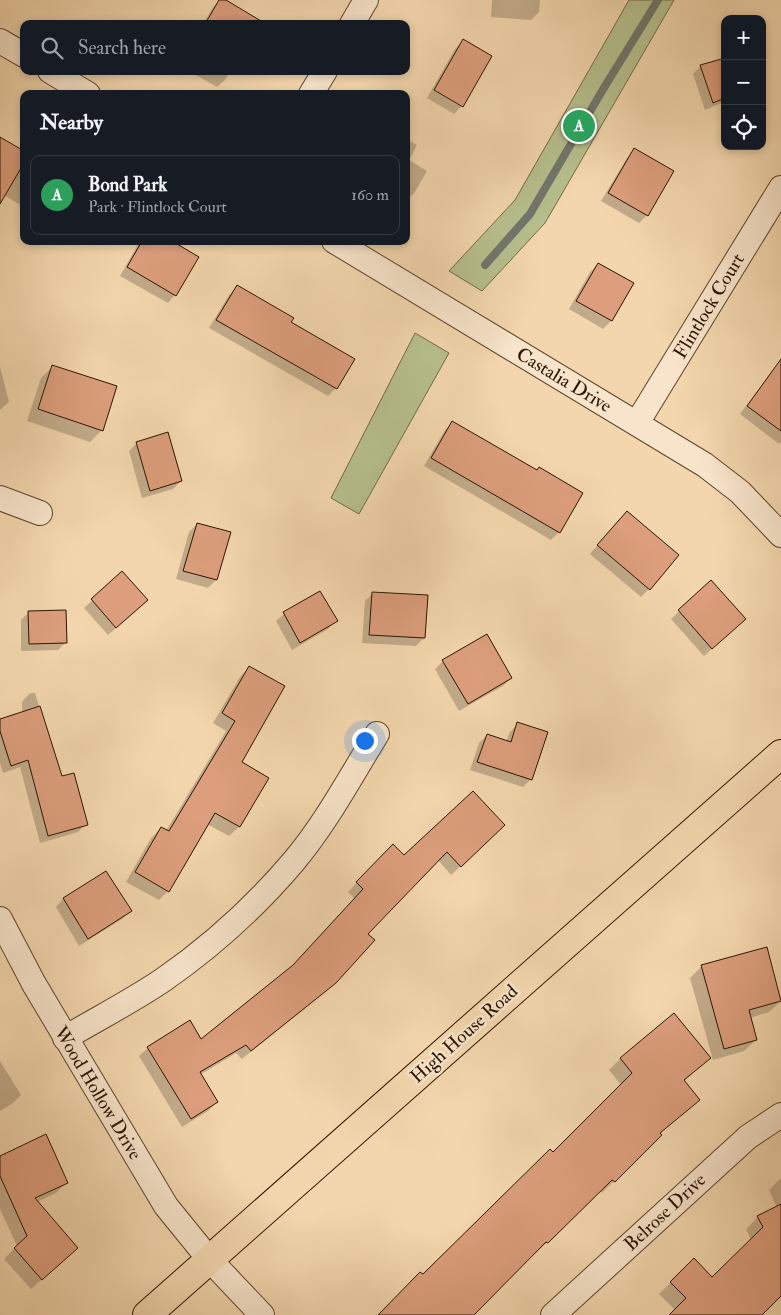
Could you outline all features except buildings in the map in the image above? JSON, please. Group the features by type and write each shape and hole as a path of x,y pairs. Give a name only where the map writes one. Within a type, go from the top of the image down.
{"main road":[{"name":"High House Road","path":"147,1315 781,754"}],"street":[{"path":"354,20 366,0"},
{"path":"0,41 20,53"},
{"path":"57,75 81,90"},
{"path":"313,90 322,75"},
{"name":"Flintlock Court","path":"637,423 781,188"},
{"name":"Castalia Drive","path":"341,245 705,465 740,492 781,535"},
{"path":"0,498 40,512"},
{"path":"65,1038 161,981 208,947 268,891 296,859 377,734"},
{"name":"Wood Hollow Drive","path":"0,919 65,1038 166,1206 209,1259 262,1315"},
{"name":"Belrose Drive","path":"553,1315 748,1137 781,1114"}],"green space":[{"path":"629,0 674,0 545,223 482,291 449,271 515,200"},
{"path":"415,333 449,353 359,514 331,498"}],"waterway":[{"path":"485,265 530,214 658,0"}],"place":[{"name":"Bond Park","path":"579,126"}]}
